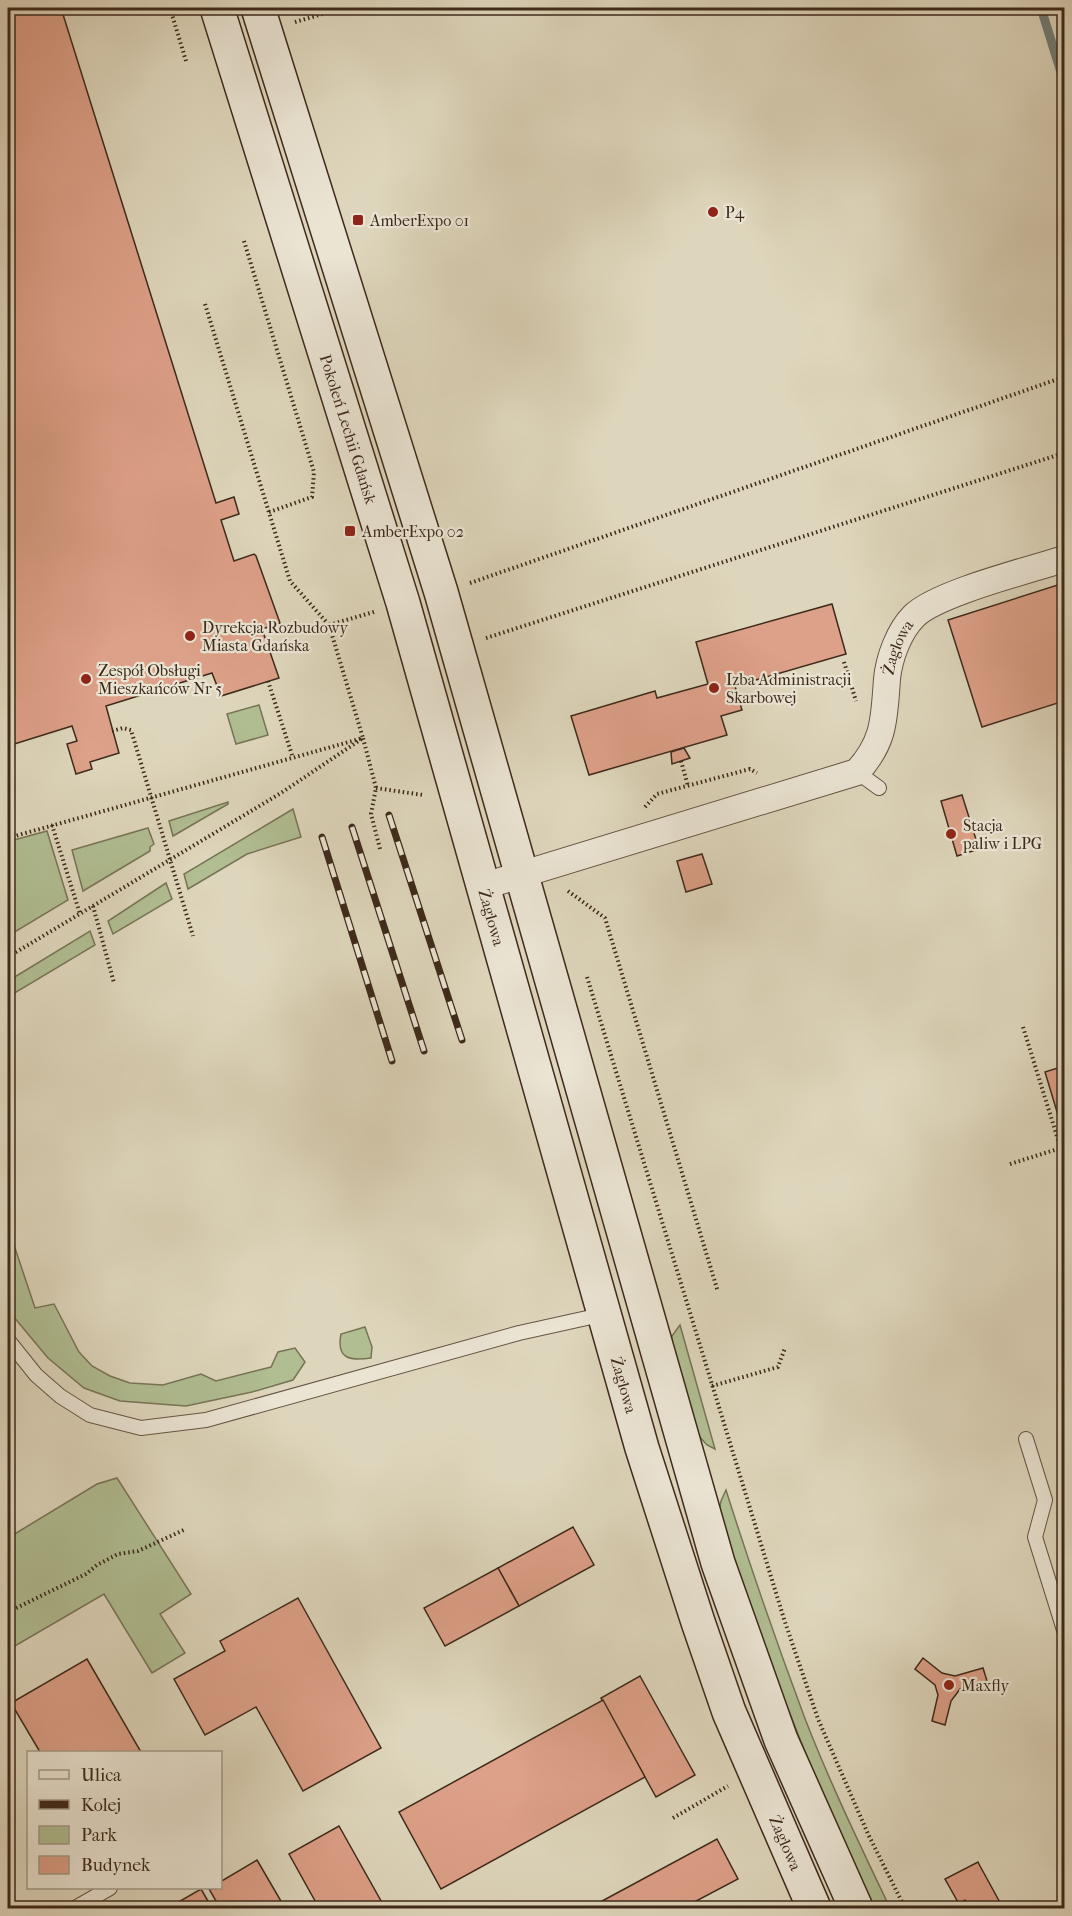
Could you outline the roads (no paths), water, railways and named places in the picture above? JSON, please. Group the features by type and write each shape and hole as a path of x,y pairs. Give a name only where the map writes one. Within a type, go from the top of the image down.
{"street":[{"name":"Pokoleń Lechii Gdańsk","path":"217,8 403,603 484,885"},
{"path":"258,8 441,592 706,1521 737,1618 781,1740 856,1908"},
{"path":"326,357 363,344"},
{"name":"Żaglowa","path":"814,1908 729,1712 698,1622 642,1448 484,885 857,772 880,741 888,669 903,631 915,615 939,601 1065,559"},
{"path":"605,1314 644,1308"},
{"path":"698,1622 737,1618"}],"lane":[{"path":"857,772 879,788"},
{"path":"8,1340 36,1375 60,1396 90,1415 141,1428 206,1420 519,1333 605,1314"},
{"path":"1026,1438 1045,1500 1035,1537 1065,1630"},
{"path":"75,1908 107,1889"}],"waterway":[{"path":"1041,8 1064,82"}],"railway":[{"path":"389,815 462,1040"},
{"path":"352,827 424,1051"},
{"path":"322,837 392,1061"}],"place":[{"name":"P4","path":"713,212"},
{"name":"AmberExpo 01","path":"358,220"},
{"name":"AmberExpo 02","path":"350,531"},
{"name":"Dyrekcja Rozbudowy Miasta Gdańska","path":"190,636"},
{"name":"Zespół Obsługi Mieszkańców Nr 5","path":"86,679"},
{"name":"Izba Administracji Skarbowej","path":"714,688"},
{"name":"Stacja paliw i LPG","path":"951,834"},
{"name":"Maxfly","path":"949,1685"}]}
